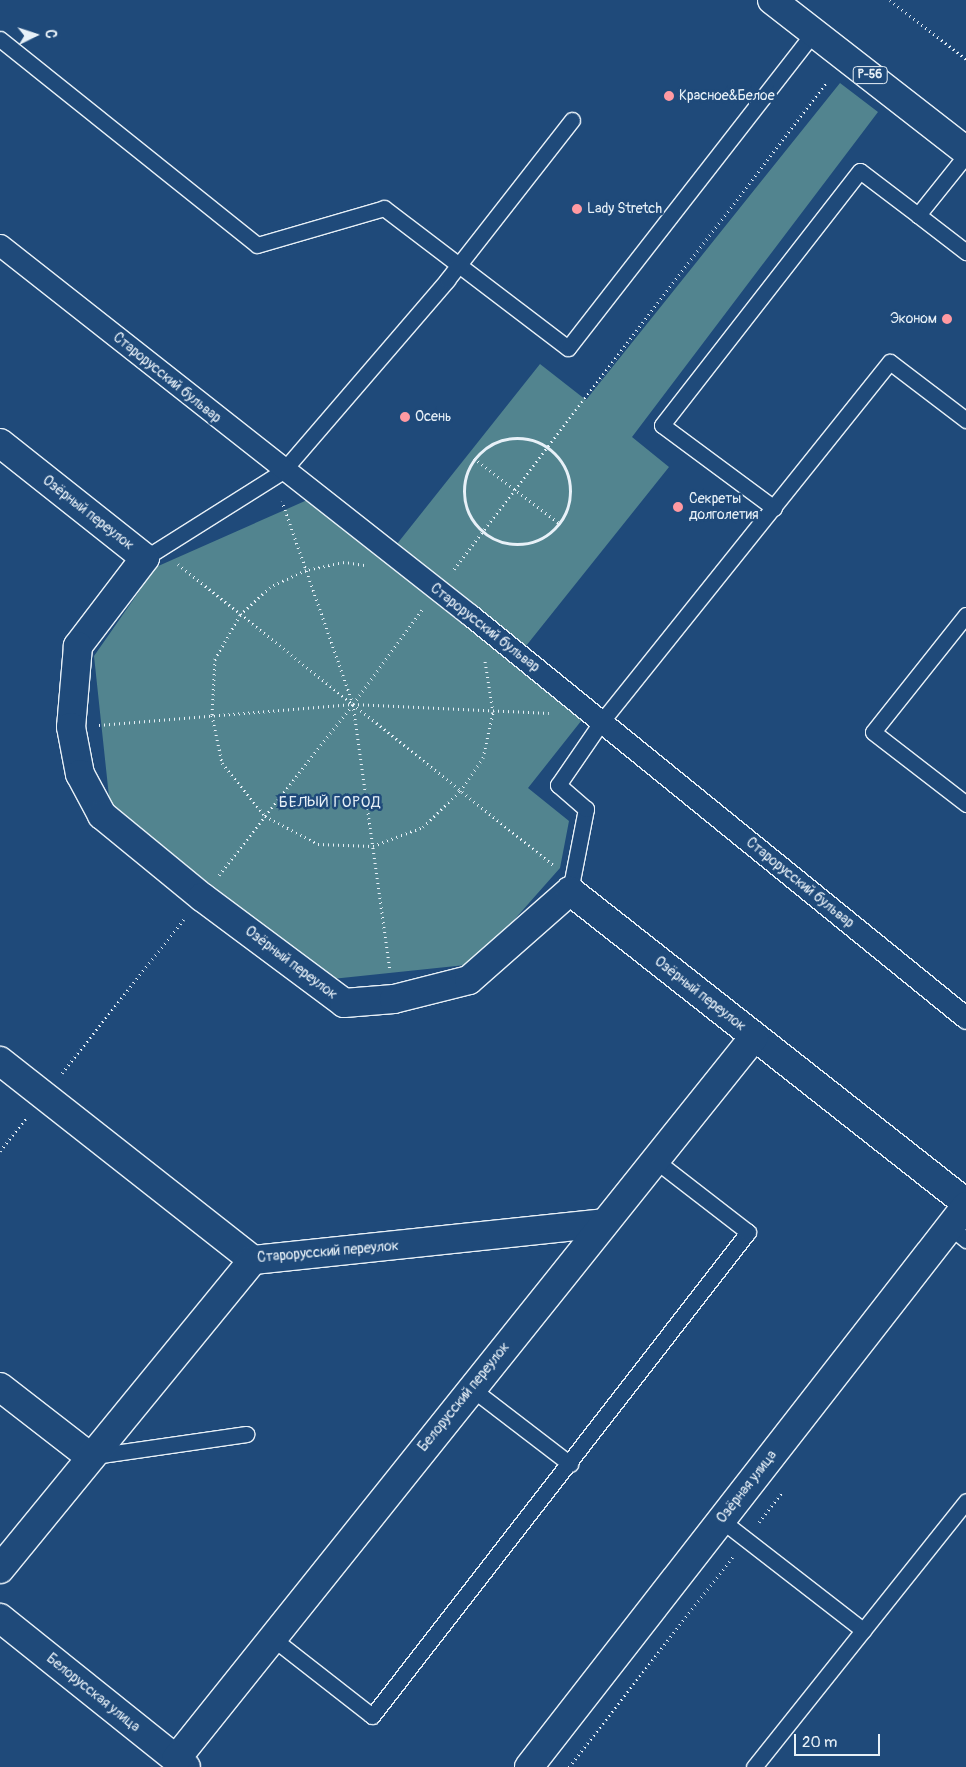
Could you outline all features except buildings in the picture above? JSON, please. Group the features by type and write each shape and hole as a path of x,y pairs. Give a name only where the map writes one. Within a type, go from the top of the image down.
{"street":[{"name":"Р-56","path":"772,0 966,153"},
{"name":"Старорусский бульвар","path":"0,245 279,474 437,590 966,1018"},
{"name":"Озёрный переулок","path":"0,443 153,554 78,646 71,727 80,774 102,816 202,896 344,1003 394,999 469,980 571,885 754,1037 966,1203"},
{"name":"Белорусский переулок","path":"177,1764 271,1638 754,1037"},
{"name":"Старорусский переулок","path":"0,1061 253,1260 604,1224"},
{"name":"Озёрная улица","path":"529,1767 722,1520 961,1225"},
{"path":"0,1569 89,1456 253,1260"},
{"path":"0,1387 89,1456"},
{"name":"Белорусская улица","path":"0,1618 177,1764"}],"lane":[{"path":"0,39 257,246 384,208 568,348 814,32"},
{"path":"153,554 279,474 459,264 572,120"},
{"path":"918,215 966,153"},
{"path":"774,508 662,425 860,171 966,252"},
{"path":"571,885 586,809 558,785 597,718 774,508 890,362 966,420"},
{"path":"966,616 873,732 966,804"},
{"path":"271,1638 372,1716 570,1464 748,1232 655,1160"},
{"path":"471,1388 570,1464"},
{"path":"89,1456 246,1434"},
{"path":"754,1767 966,1501"},
{"path":"722,1520 863,1630"}],"path":[{"path":"890,0 966,59"},
{"path":"0,1151 353,704 437,590 550,448 826,83"},
{"path":"505,438 528,438 550,448 566,470 570,488 559,524 543,537 522,544 505,543 483,533 464,503 463,485 474,458 505,438"},
{"path":"474,458 559,524"},
{"path":"279,474 306,570 353,704 394,999"},
{"path":"153,554 240,615 353,704 571,885"},
{"path":"371,566 344,562 306,570 270,587 240,615 214,659 212,716 222,763 264,816 318,844 373,846 423,827 460,791 483,758 493,712 484,658"},
{"path":"71,727 353,704 597,718"}],"green space":[{"path":"840,83 878,112 632,437 669,467 518,656 589,711 528,788 569,821 560,868 475,964 332,979 110,806 94,656 156,567 314,497 389,554 540,364 586,400"}],"place":[{"name":"Красное&Белое","path":"669,96"},
{"name":"Lady Stretch","path":"577,209"},
{"name":"Эконом","path":"947,319"},
{"name":"Осень","path":"405,417"},
{"name":"Секреты долголетия","path":"678,507"}],"district":[{"name":"БЕЛЫЙ ГОРОД","path":"330,803"}]}
